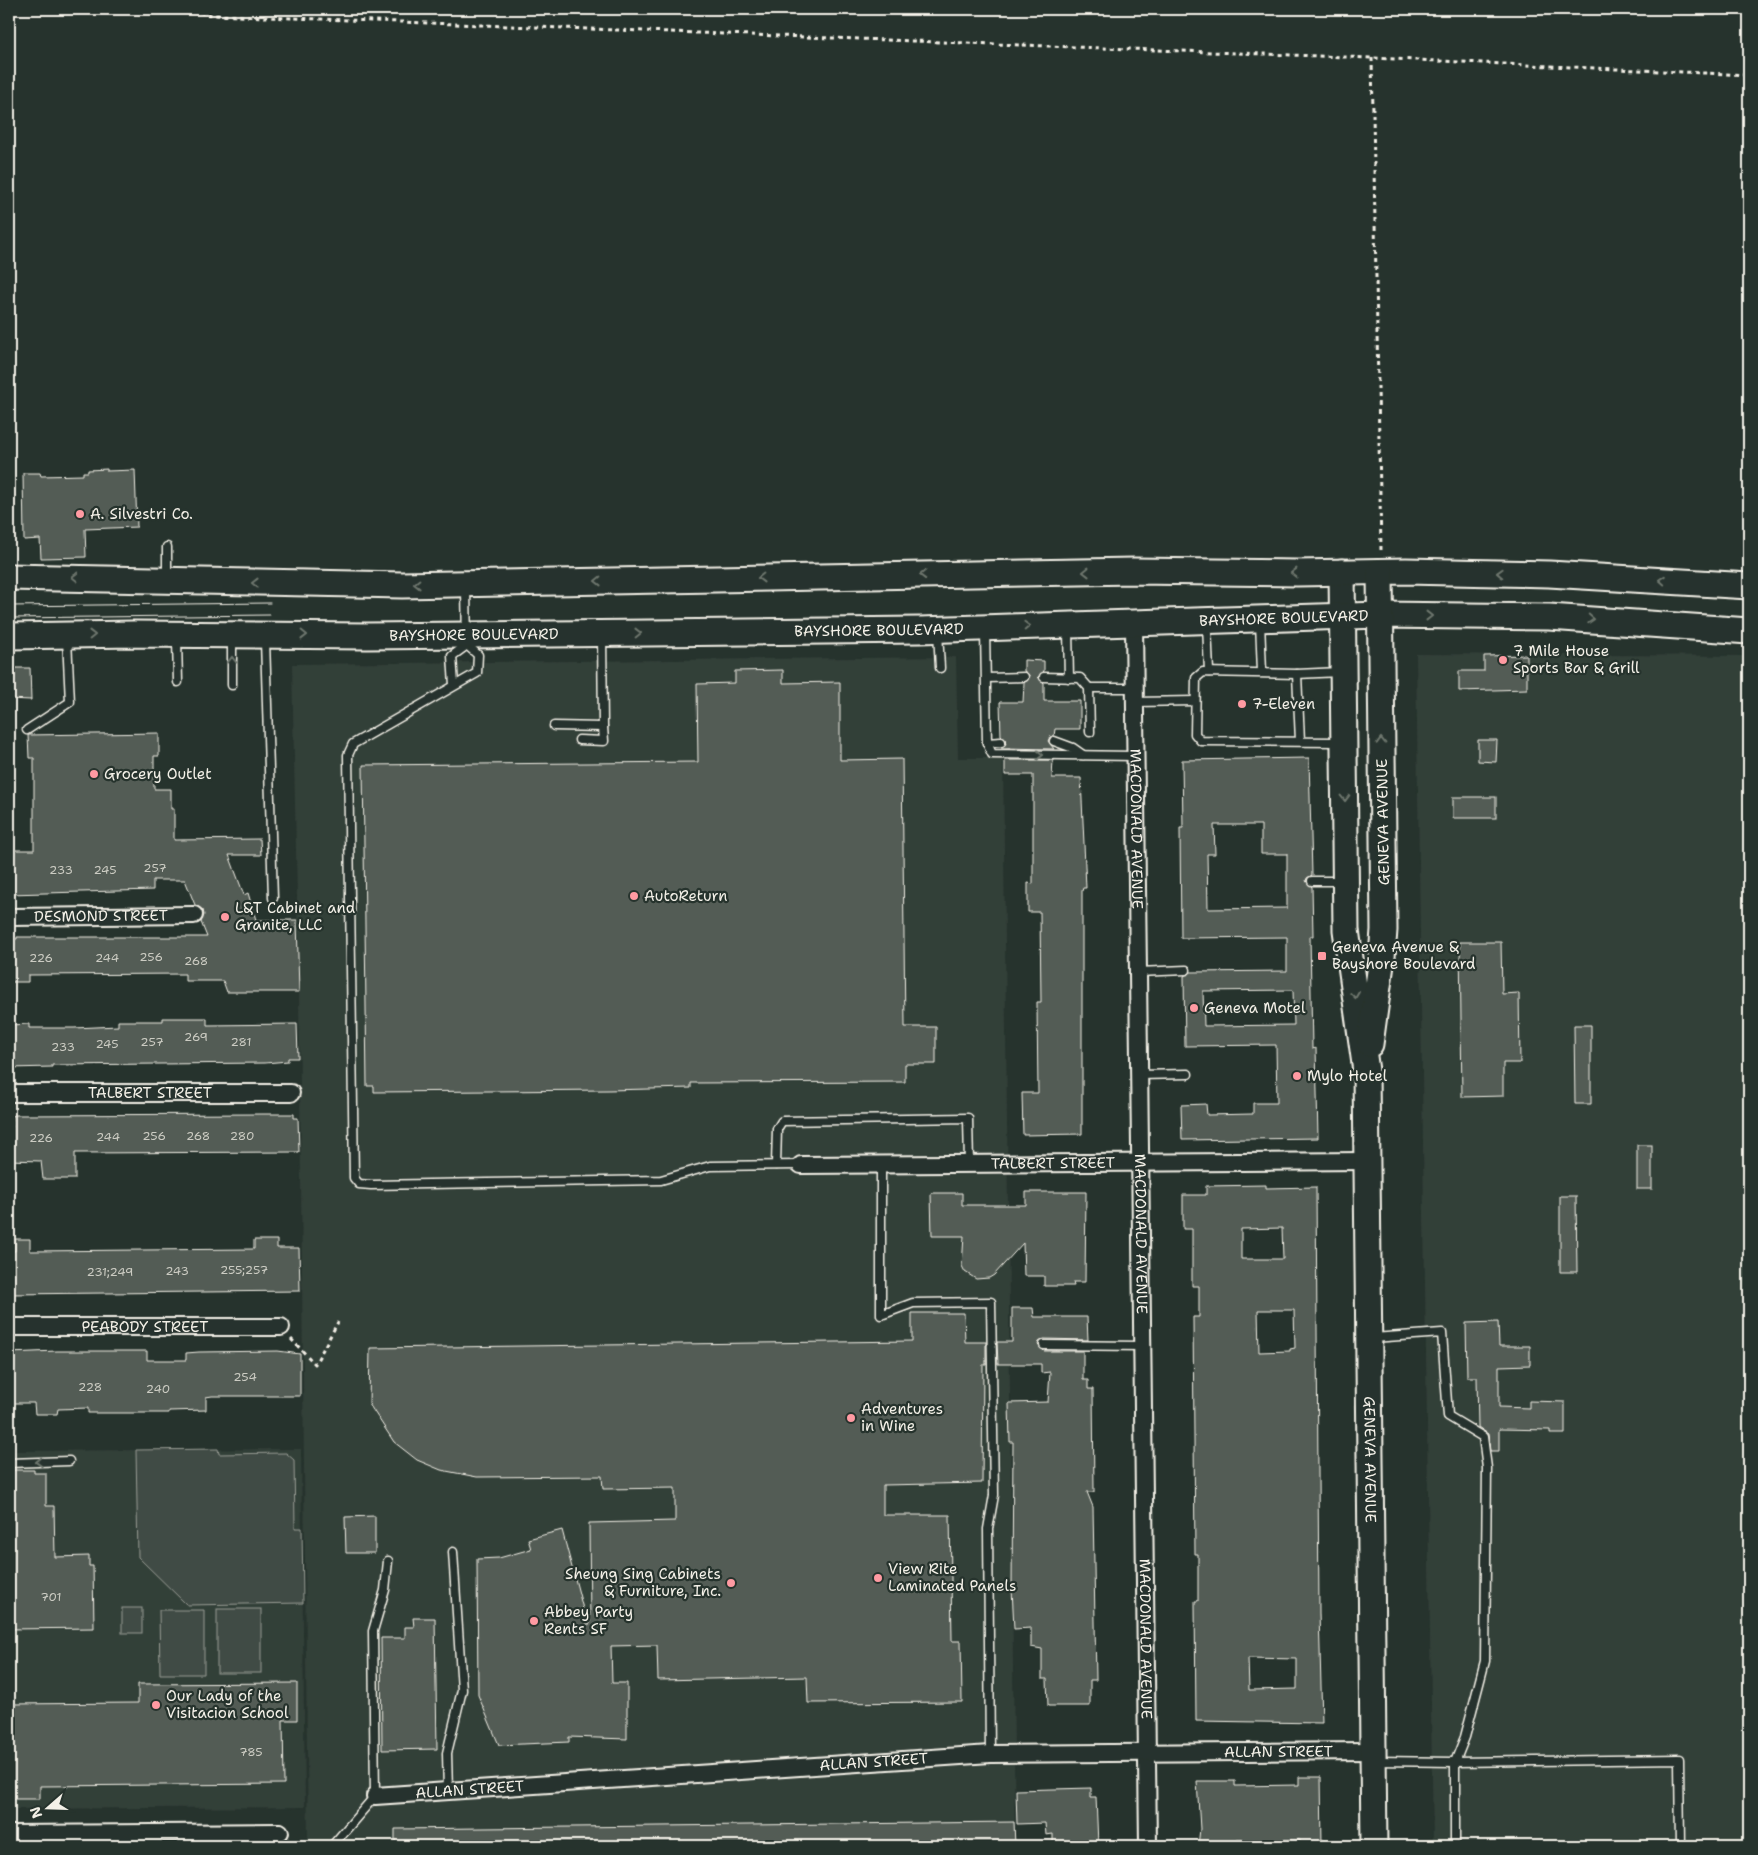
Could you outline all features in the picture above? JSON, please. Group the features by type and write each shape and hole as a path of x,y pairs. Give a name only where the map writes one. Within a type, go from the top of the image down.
{"main road":[{"path":"9,577 289,584 466,584 1134,572 1380,572 1549,574 1749,586"},
{"name":"GENEVA AVENUE","path":"1342,572 1346,881 1349,956 1366,1071 1374,1846"},
{"name":"GENEVA AVENUE","path":"1366,1071 1384,930 1380,572"},
{"name":"BAYSHORE BOULEVARD","path":"9,636 177,634 467,640 602,634 938,630 1380,616 1549,617 1749,630"}],"street":[{"name":"MACDONALD AVENUE","path":"1134,623 1148,1846"},
{"name":"DESMOND STREET","path":"9,917 194,915"},
{"name":"TALBERT STREET","path":"9,1093 291,1093"},
{"name":"TALBERT STREET","path":"801,1165 1367,1161"},
{"name":"PEABODY STREET","path":"9,1327 281,1327"},
{"name":"ALLAN STREET","path":"374,1796 990,1754 1147,1753 1373,1756"},
{"path":"9,1834 280,1832"}],"lane":[{"path":"167,547 167,580"},
{"path":"466,584 467,640 478,655 477,673 353,744 348,755 354,1178 359,1184 371,1185 661,1180 710,1166 801,1165"},
{"path":"1260,619 1262,672"},
{"path":"1207,620 1209,672"},
{"path":"1068,625 1069,678"},
{"path":"985,628 987,743 992,754 1135,756"},
{"path":"938,630 940,668"},
{"path":"177,634 178,682"},
{"path":"579,740 604,741 602,634"},
{"path":"26,730 70,702 66,635"},
{"path":"232,635 232,685"},
{"path":"265,635 273,898"},
{"path":"454,685 452,656 467,640"},
{"path":"1344,672 1297,674 1203,672 1196,678 1195,701 1195,734 1201,741 1344,742"},
{"path":"1297,674 1300,741"},
{"path":"986,678 1024,677"},
{"path":"1044,677 1080,678 1089,688 1195,701"},
{"path":"1089,688 1090,732"},
{"path":"554,726 603,727"},
{"path":"1054,741 1073,748 1083,755"},
{"path":"987,743 1001,742"},
{"path":"1312,881 1346,881"},
{"path":"1138,972 1186,970"},
{"path":"1139,1075 1188,1074"},
{"path":"776,1165 777,1129 782,1121 968,1118 969,1164"},
{"path":"881,1164 882,1315 913,1303 991,1302 994,1496 988,1529 990,1754"},
{"path":"1369,1339 1442,1333 1448,1416 1483,1437 1487,1468 1485,1661 1465,1737 1455,1762 1455,1846"},
{"path":"1044,1345 1142,1346"},
{"path":"9,1463 69,1460"},
{"path":"448,1791 447,1753 462,1690 453,1552"},
{"path":"332,1846 374,1796 373,1631 385,1590 388,1561"},
{"path":"1373,1756 1455,1762 1679,1759 1680,1846"}],"path":[{"path":"184,9 212,15 1372,58 1749,75"},
{"path":"1372,58 1382,520 1380,572"},
{"path":"281,1327 315,1364 338,1322"}],"shaded area":[{"path":"1416,654 1749,656 1749,1846 1433,1846"},
{"path":"956,657 958,758 1003,758 1015,1846 308,1846 299,992 292,664"},
{"path":"218,1449 219,1454 286,1453 294,1460 295,1528 302,1528 303,1603 187,1605 138,1557 136,1450"},
{"name":"Our Lady of the Visitacion School","path":"301,1449 305,1807 9,1809 9,1451"},
{"path":"122,1608 142,1608 142,1633 122,1633"},
{"path":"217,1609 261,1609 261,1673 217,1673"},
{"path":"159,1610 204,1610 204,1674 160,1674"}],"building":[{"name":"A. Silvestri Co.","path":"107,469 107,471 135,470 137,527 85,529 86,557 41,558 40,539 24,540 23,473 40,473 41,476 83,475 83,472 88,472 88,470"},
{"path":"1527,655 1527,689 1459,691 1459,671 1484,671 1484,656"},
{"path":"1024,660 1044,661 1044,671 1038,677 1044,683 1044,701 1080,701 1080,729 1055,729 1054,736 1050,737 1048,741 1054,749 1001,748 1007,742 1001,736 1000,702 1023,702 1024,683 1030,677 1024,671"},
{"path":"9,668 30,668 31,700 9,699"},
{"name":"AutoReturn","path":"783,670 783,683 840,682 840,760 902,759 905,1027 936,1027 936,1064 905,1064 905,1082 691,1083 691,1088 374,1092 374,1086 367,1086 363,765 698,762 697,684 735,683 735,671"},
{"path":"159,733 159,756 154,756 154,789 171,789 171,809 174,809 174,840 260,839 261,855 229,855 244,895 248,893 256,920 297,920 299,992 227,992 223,981 185,981 185,974 28,975 28,982 9,982 10,939 17,939 17,937 207,937 201,922 204,915 203,910 195,905 185,880 153,880 153,890 9,894 9,850 34,850 34,758 29,758 28,735"},
{"path":"1478,740 1497,740 1496,762 1478,761"},
{"path":"1309,758 1312,875 1306,881 1312,887 1313,936 1310,936 1312,1049 1316,1048 1318,1138 1182,1140 1181,1105 1206,1104 1207,1115 1253,1114 1253,1103 1277,1103 1276,1045 1185,1046 1184,976 1191,972 1287,971 1287,937 1181,938 1180,828 1183,828 1182,760","holes":["1214,825 1261,825 1261,854 1287,854 1287,908 1208,909 1207,854 1215,854","1293,990 1294,1025 1204,1026 1203,991"]},
{"path":"1005,760 1053,760 1052,778 1081,778 1086,888 1083,888 1082,891 1082,1134 1023,1135 1022,1093 1038,1093 1037,1002 1041,1002 1040,912 1028,912 1028,883 1033,884 1033,775 1005,775"},
{"path":"1453,797 1496,797 1496,818 1453,818"},
{"path":"1460,942 1501,942 1502,994 1519,993 1520,1063 1503,1063 1503,1096 1462,1097"},
{"path":"163,1018 207,1018 207,1025 297,1024 298,1058 265,1063 52,1065 52,1067 9,1068 9,1025 29,1024 29,1028 118,1026 118,1021 163,1021"},
{"path":"1574,1025 1591,1025 1591,1104 1575,1104"},
{"path":"294,1114 294,1118 298,1118 299,1152 75,1153 75,1179 43,1179 41,1161 9,1160 11,1116 16,1115"},
{"path":"1637,1145 1652,1145 1652,1189 1637,1189"},
{"path":"1266,1185 1266,1188 1316,1187 1319,1613 1322,1723 1196,1721 1195,1601 1198,1601 1198,1554 1195,1554 1193,1317 1199,1317 1199,1286 1192,1286 1192,1229 1183,1229 1183,1195 1206,1195 1206,1186","holes":["1282,1228 1283,1259 1241,1259 1241,1229","1258,1310 1294,1310 1295,1348 1290,1349 1290,1351 1259,1352","1248,1658 1297,1659 1297,1689 1249,1690"]},
{"path":"1026,1192 1086,1192 1085,1282 1073,1282 1074,1286 1044,1286 1044,1276 1024,1276 1023,1243 994,1275 989,1278 976,1279 965,1272 962,1266 964,1236 932,1236 931,1193 962,1193 962,1205 1026,1205"},
{"path":"1560,1196 1576,1196 1577,1272 1560,1272"},
{"path":"15,1239 30,1239 30,1251 254,1249 254,1240 277,1240 277,1248 299,1248 300,1291 9,1294 9,1251 15,1251"},
{"path":"1012,1308 1033,1308 1034,1317 1087,1317 1088,1340 1044,1339 1038,1345 1044,1351 1083,1351 1083,1380 1088,1380 1088,1389 1093,1389 1094,1492 1087,1492 1093,1507 1096,1680 1090,1680 1090,1706 1048,1706 1047,1679 1042,1679 1042,1649 1031,1647 1031,1628 1014,1629 1012,1588 1013,1442 1010,1442 1009,1403 1048,1402 1050,1372 1041,1373 1041,1364 998,1364 997,1342 1012,1342"},
{"path":"912,1313 964,1313 965,1342 986,1342 986,1365 983,1365 982,1483 883,1485 883,1515 950,1515 952,1641 961,1641 962,1702 808,1703 807,1677 658,1680 657,1645 611,1646 612,1683 627,1683 627,1739 569,1737 569,1742 499,1745 478,1695 477,1559 499,1558 531,1549 528,1539 562,1530 587,1624 590,1624 589,1523 675,1521 675,1488 603,1489 602,1476 477,1477 441,1470 417,1460 394,1442 369,1404 370,1348 912,1341"},
{"path":"1498,1322 1499,1346 1530,1346 1530,1365 1499,1366 1499,1407 1529,1408 1529,1401 1565,1402 1565,1434 1550,1434 1550,1430 1499,1429 1499,1451 1490,1451 1488,1434 1478,1427 1477,1377 1467,1377 1466,1323"},
{"path":"147,1351 147,1360 186,1360 186,1353 199,1352 278,1351 300,1354 300,1396 212,1396 206,1397 206,1410 169,1411 169,1413 88,1413 88,1408 58,1409 57,1414 35,1414 34,1403 9,1403 9,1353"},
{"path":"9,1470 34,1470 34,1473 46,1473 46,1506 54,1506 55,1557 89,1556 89,1566 93,1566 94,1628 9,1629"},
{"path":"375,1516 375,1553 346,1553 345,1517"},
{"path":"413,1618 435,1618 437,1749 382,1750 381,1638 405,1638 405,1627 414,1627"},
{"path":"297,1683 297,1720 283,1720 284,1784 40,1786 40,1799 9,1799 9,1704 138,1703 138,1684"},
{"path":"1299,1777 1321,1777 1322,1846 1300,1846 1299,1840 1237,1840 1237,1846 1198,1846 1200,1829 1197,1781 1235,1781 1235,1786 1299,1785"},
{"path":"1091,1788 1091,1797 1096,1797 1098,1845 1053,1845 1053,1834 1046,1835 1045,1823 1017,1824 1016,1790"},
{"path":"1014,1822 1015,1846 395,1846 395,1829"}],"tram line":[{"path":"9,606 270,603"},
{"path":"9,618 270,615"}],"place":[{"name":"A. Silvestri Co.","path":"80,514"},
{"name":"7 Mile House Sports Bar & Grill","path":"1503,660"},
{"name":"7-Eleven","path":"1242,704"},
{"name":"Grocery Outlet","path":"94,774"},
{"name":"AutoReturn","path":"634,896"},
{"name":"L&T Cabinet and Granite, LLC","path":"225,917"},
{"name":"Geneva Avenue & Bayshore Boulevard","path":"1322,956"},
{"name":"Geneva Motel","path":"1194,1008"},
{"name":"Mylo Hotel","path":"1297,1076"},
{"name":"Adventures in Wine","path":"851,1418"},
{"name":"View Rite Laminated Panels","path":"878,1578"},
{"name":"Sheung Sing Cabinets & Furniture, Inc.","path":"731,1583"},
{"name":"Abbey Party Rents SF","path":"534,1621"},
{"name":"Our Lady of the Visitacion School","path":"156,1705"}]}
